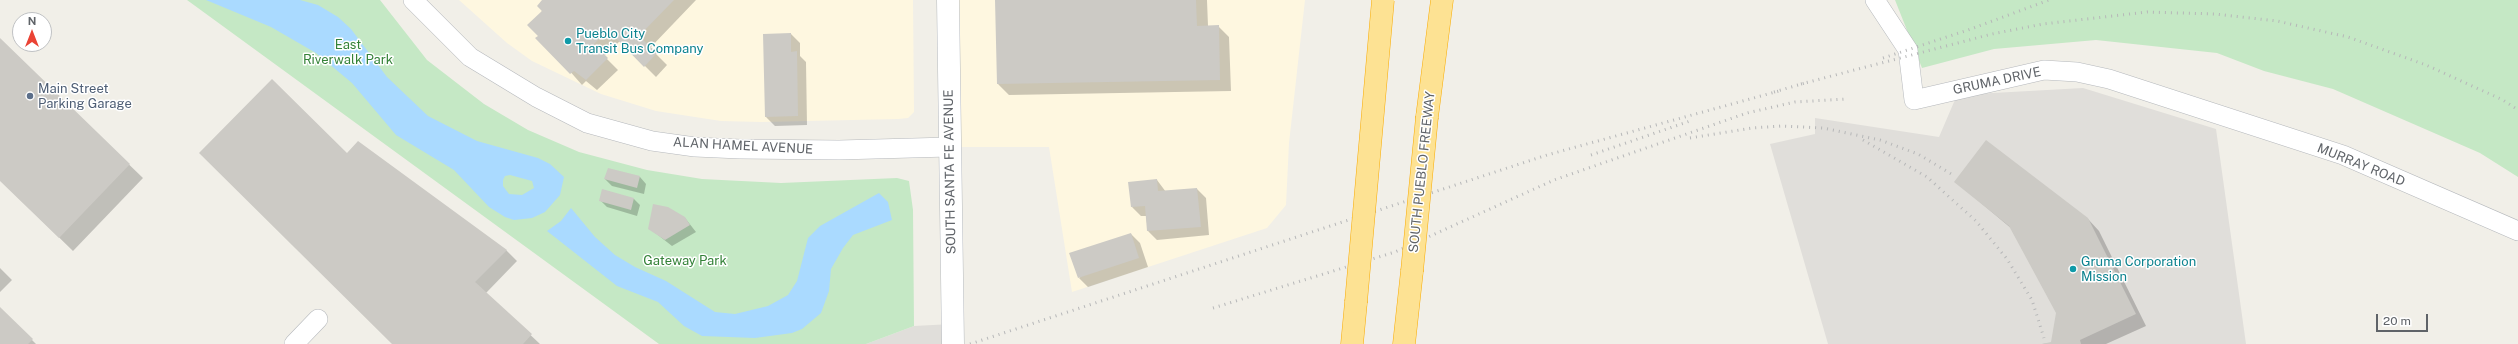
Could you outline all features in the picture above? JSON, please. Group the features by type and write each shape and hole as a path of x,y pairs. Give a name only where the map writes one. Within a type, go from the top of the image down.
{"highway":[{"path":"1352,344 1384,0"},
{"name":"SOUTH PUEBLO FREEWAY","path":"1404,344 1427,117 1442,0"}],"main road":[{"name":"SOUTH SANTA FE AVENUE","path":"948,0 953,344"}],"street":[{"name":"ALAN HAMEL AVENUE","path":"413,0 470,57 536,97 587,122 652,141 695,147 740,149 839,150 949,147"},
{"name":"GRUMA DRIVE","path":"1875,0 1908,50 1914,100 2044,70 2077,72 2109,79 2232,119"},
{"name":"MURRAY ROAD","path":"2232,119 2343,155 2487,219 2518,231"},
{"path":"294,344 318,319"}],"shaded area":[{"path":"459,0 913,0 914,112 908,118 898,119 761,122 721,121 656,111 601,94 532,61 507,43"},
{"path":"948,0 1305,0 1289,143 1286,205 1267,228 1072,292 1049,147 949,147"},
{"path":"2083,88 2216,129 2246,344 1828,344 1770,144 1815,134 1815,118 1939,137 1957,95"},
{"path":"952,324 953,344 866,344 914,326"}],"green space":[{"name":"Gateway Park","path":"187,0 380,0 427,60 484,104 528,130 579,152 647,170 702,179 781,183 897,178 909,181 913,210 914,326 866,344 659,344"},
{"path":"1895,0 2518,0 2518,177 2480,153 2333,89 2264,71 2217,53 2096,40 1994,49 1922,68"}],"water":[{"path":"206,0 300,0 318,5 338,17 351,29 387,77 428,116 477,141 538,158 550,164 564,177 560,195 545,212 532,218 514,220 505,217 489,207 454,170 396,135 352,83 316,53 271,27","holes":["510,175 532,181 534,188 522,195 509,194 503,186 505,176"]},
{"path":"879,193 888,202 892,220 853,235 843,248 831,269 829,291 821,313 802,329 792,333 755,338 702,336 684,326 658,302 617,286 547,231 561,221 571,208 595,237 615,255 635,267 666,281 715,312 735,314 768,306 788,295 797,281 808,238 820,226"}],"building":[{"name":"Pueblo City Transit Bus Company","path":"542,0 674,0 639,36 657,53 644,67 608,30 594,44 608,58 586,80 574,71 570,74 535,38 538,36 527,25 542,11 537,6"},
{"path":"995,0 1196,0 1197,26 1219,25 1220,80 997,84"},
{"path":"791,33 791,52 797,51 798,116 765,117 763,34"},
{"name":"Main Street Parking Garage","path":"0,38 12,50 12,52 14,52 130,164 59,238 0,181"},
{"path":"272,79 347,153 358,141 507,250 475,282 532,334 523,344 392,344 199,153"},
{"name":"Gruma Corporation Mission","path":"1986,140 2088,218 2136,314 2080,340 2081,344 2042,344 2051,342 2056,313 2009,226 1954,182"},
{"path":"608,168 640,176 637,188 604,179"},
{"path":"1157,179 1158,191 1197,188 1201,227 1147,231 1145,206 1131,207 1128,182"},
{"path":"602,189 634,198 631,210 599,201"},
{"path":"653,204 668,207 685,217 690,225 665,240 648,229"},
{"path":"1131,233 1139,258 1078,278 1069,253"},
{"path":"0,307 33,339 28,344 0,344"}],"railway":[{"path":"1883,58 1968,30 2049,0"},
{"path":"1801,84 1992,34 2043,24 2147,12 2215,14 2277,21 2348,37 2426,65 2503,100 2518,110"},
{"path":"1774,92 1805,83"},
{"path":"970,344 1547,155 1779,91"},
{"path":"1213,308 1395,252 1554,180 1747,113 1795,102 1846,99"},
{"path":"1591,155 1693,120"},
{"path":"1690,138 1752,128 1781,126 1823,128 1880,140 1918,154 1953,175"},
{"path":"1863,140 1927,177 1976,221 2007,259 2032,300 2044,338"}],"place":[{"name":"Pueblo City Transit Bus Company","path":"568,41"},
{"name":"Main Street Parking Garage","path":"30,96"},
{"name":"Gruma Corporation Mission","path":"2073,269"}],"park label":[{"name":"East Riverwalk Park","path":"348,52"}]}
